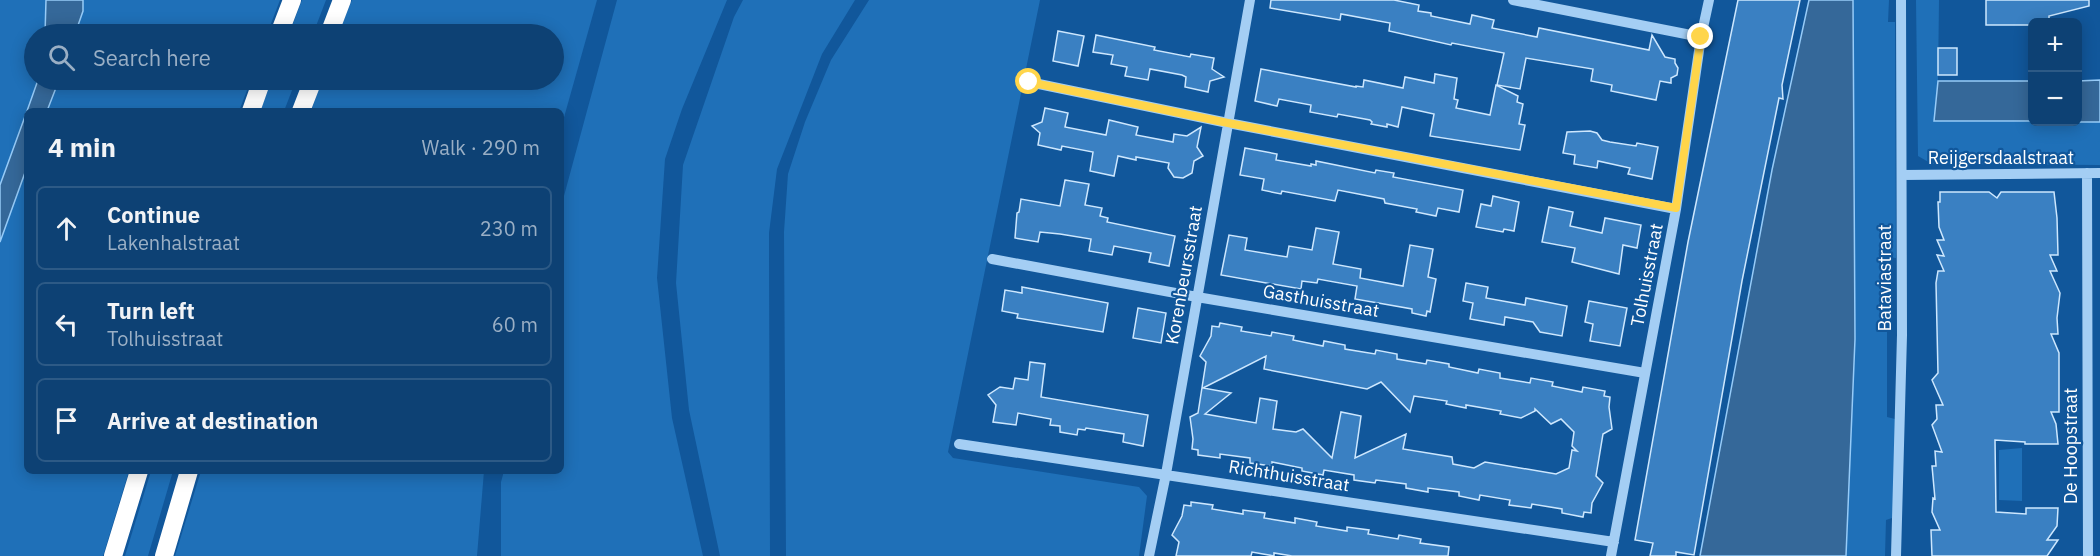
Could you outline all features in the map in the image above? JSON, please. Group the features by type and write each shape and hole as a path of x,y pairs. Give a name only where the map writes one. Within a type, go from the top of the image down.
{"highway":[{"path":"283,24 292,0"},
{"path":"333,24 342,0"},
{"path":"252,108 258,90"},
{"path":"302,108 309,90"},
{"path":"113,556 138,474"},
{"path":"164,556 188,474"}],"street":[{"name":"Korenbeursstraat","path":"1149,556 1166,474 1250,0"},
{"path":"1513,0 1701,37"},
{"name":"Tolhuisstraat","path":"1611,556 1676,208 1701,37 1709,0"},
{"name":"Bataviastraat","path":"1896,556 1902,335 1901,0"},
{"path":"1029,82 1228,123 1676,208"},
{"name":"De Hoopstraat","path":"2087,173 2088,556"},
{"name":"Reijgersdaalstraat","path":"1902,175 2100,173"},
{"name":"Gasthuisstraat","path":"992,259 1197,297 1645,372"},
{"path":"2088,335 2100,335"},
{"name":"Richthuisstraat","path":"959,444 1614,542"}],"shaded area":[{"path":"0,0 280,0 271,24 24,24 24,90 247,90 240,108 24,108 24,474 128,474 103,556 0,556"},
{"path":"46,0 83,0 83,11 78,24 45,24"},
{"path":"302,0 326,0 317,24 293,24"},
{"path":"352,0 597,0 564,117 564,108 312,108 318,90 564,90 564,24 342,24"},
{"path":"617,0 727,0 682,109 665,159 657,278 672,418 703,556 501,556 501,482 503,474 564,474 564,196"},
{"path":"743,0 855,0 822,54 777,169 769,233 770,556 720,556 689,410 676,283 683,165 734,17"},
{"path":"869,0 1040,0 948,452 953,458 1139,487 1147,496 1139,556 786,556 784,232 788,174 805,122 831,60"},
{"path":"1809,0 1853,0 1855,339 1846,556 1700,556 1772,170"},
{"path":"1853,0 1889,0 1888,22 1895,22 1896,258 1887,257 1887,417 1895,419 1895,517 1886,520 1885,556 1846,556 1855,339"},
{"path":"1916,0 1939,0 1935,121 2028,122 2028,126 2082,126 2082,122 2100,122 2100,165 1932,164 1918,156"},
{"path":"2100,80 2100,122 2082,122 2082,81"},
{"path":"1938,81 2028,81 2028,121 1934,121"},
{"path":"34,90 55,90 48,108 28,108"},
{"path":"268,90 292,90 285,108 261,108"},
{"path":"24,119 24,175 0,242 0,185"},
{"path":"2022,448 2022,501 1999,500 1999,450"},
{"path":"150,474 172,474 148,556 125,556"},
{"path":"200,474 484,474 477,556 175,556"}],"building":[{"path":"1271,0 1394,0 1419,5 1418,11 1431,13 1431,16 1470,24 1472,15 1494,20 1492,28 1537,37 1539,28 1649,50 1652,35 1665,57 1675,59 1678,68 1677,75 1671,78 1671,83 1660,81 1656,100 1611,91 1612,85 1591,81 1593,69 1526,58 1520,89 1497,85 1504,53 1452,43 1451,45 1389,31 1390,23 1341,14 1340,20 1270,8"},
{"path":"1738,0 1800,0 1782,85 1783,99 1779,98 1742,281 1694,555 1676,552 1676,556 1650,556 1653,543 1635,540 1688,242"},
{"path":"1986,0 2089,0 2089,6 2049,16 2049,18 2028,18 2028,25 1986,25"},
{"path":"1058,31 1084,36 1078,66 1053,61"},
{"path":"1096,35 1155,47 1154,50 1190,57 1191,54 1214,58 1212,69 1224,77 1210,81 1208,92 1185,87 1186,77 1182,75 1150,69 1148,80 1125,76 1127,67 1111,64 1113,55 1093,52"},
{"path":"1938,48 1957,48 1957,75 1938,75"},
{"path":"1261,69 1356,87 1363,87 1364,80 1403,88 1405,77 1434,83 1435,74 1457,78 1454,99 1458,100 1456,108 1490,115 1496,85 1518,96 1517,102 1523,104 1519,124 1525,125 1520,150 1430,136 1434,114 1402,107 1398,127 1387,124 1387,127 1371,124 1370,120 1310,112 1311,105 1279,99 1277,106 1255,101"},
{"path":"1045,108 1068,113 1065,127 1106,135 1109,120 1138,127 1136,135 1173,142 1174,134 1187,136 1201,127 1197,147 1203,156 1194,161 1192,173 1183,178 1174,177 1168,168 1169,163 1136,157 1136,160 1118,156 1114,176 1090,171 1093,152 1062,146 1061,150 1038,145 1040,133 1032,126 1042,122"},
{"path":"1567,132 1597,133 1602,140 1610,142 1636,146 1637,143 1658,147 1652,179 1628,174 1630,168 1598,161 1597,168 1574,164 1575,155 1563,153"},
{"path":"1245,148 1277,154 1276,160 1311,166 1311,164 1316,165 1316,161 1375,173 1376,170 1394,173 1393,177 1463,190 1459,212 1438,208 1436,216 1416,212 1417,209 1385,203 1384,199 1338,190 1335,201 1282,191 1281,194 1262,190 1264,179 1240,175"},
{"path":"1065,180 1089,184 1085,205 1102,208 1100,216 1108,218 1107,222 1175,236 1169,266 1149,262 1151,253 1114,246 1112,255 1089,251 1091,239 1040,232 1038,242 1015,238 1017,213 1021,199 1060,206"},
{"path":"1940,192 1989,192 1997,198 2001,192 2054,192 2058,255 2050,255 2057,271 2050,271 2060,293 2058,334 2051,334 2059,353 2059,412 2051,412 2056,424 2058,444 2025,444 2025,442 1995,440 1996,512 2026,514 2026,508 2058,508 2057,526 2047,540 2058,540 2047,556 1932,556 1931,530 1940,530 1932,512 1933,498 1935,499 1932,466 1936,466 1935,451 1942,452 1932,425 1937,419 1936,405 1943,405 1932,380 1938,373 1936,283 1938,271 1944,271 1937,255 1944,256 1937,240 1944,240 1939,227"},
{"path":"1493,196 1519,202 1514,231 1504,229 1503,232 1476,227 1481,204 1491,206"},
{"path":"1549,207 1573,212 1570,226 1602,233 1605,218 1641,225 1637,248 1623,245 1619,274 1572,262 1575,248 1542,242"},
{"path":"1316,228 1339,232 1333,264 1361,269 1360,278 1403,286 1410,245 1433,249 1428,277 1436,279 1430,312 1427,311 1426,316 1412,313 1412,309 1355,299 1357,286 1318,279 1317,283 1302,281 1301,289 1221,275 1229,235 1247,238 1245,250 1287,257 1289,246 1312,250"},
{"path":"1466,283 1488,287 1486,298 1525,305 1526,298 1567,306 1562,336 1540,332 1533,322 1505,317 1504,325 1470,319 1473,303 1463,301"},
{"path":"1022,287 1108,303 1103,332 1017,318 1018,314 1002,311 1005,290 1022,293"},
{"path":"1589,301 1627,308 1620,346 1590,341 1593,324 1585,322"},
{"path":"1138,308 1166,313 1161,343 1133,338"},
{"path":"1220,323 1242,327 1241,331 1271,336 1272,332 1294,336 1293,340 1323,346 1324,341 1345,345 1345,349 1375,354 1376,350 1397,354 1397,359 1426,364 1427,360 1478,373 1479,369 1500,373 1500,378 1530,383 1531,378 1553,382 1552,386 1582,392 1583,387 1605,391 1604,396 1610,397 1612,429 1603,434 1596,476 1603,483 1592,503 1591,513 1584,512 1583,517 1562,513 1562,509 1532,504 1531,508 1509,505 1510,500 1480,495 1479,500 1459,496 1459,492 1428,488 1428,492 1406,488 1406,484 1354,480 1354,475 1324,470 1323,475 1272,462 1272,466 1250,463 1250,458 1220,454 1220,458 1198,455 1198,450 1192,449 1190,417 1198,413 1206,362 1200,356 1211,336 1212,326 1219,327","holes":["1266,356 1264,369 1367,389 1381,382 1410,412 1414,396 1447,401 1446,404 1466,408 1466,405 1501,411 1500,414 1521,418 1535,409 1551,424 1561,419 1574,432 1572,446 1577,451 1572,450 1569,468 1556,474 1485,462 1474,468 1453,464 1452,457 1403,449 1406,434 1355,458 1361,416 1341,412 1332,458 1303,429 1296,432 1273,429 1277,401 1260,398 1256,423 1205,414 1231,393 1203,388"]},
{"path":"1030,362 1045,364 1041,397 1148,415 1143,446 1123,442 1124,434 1086,428 1085,430 1078,429 1077,435 1060,432 1060,426 1050,425 1051,419 1018,413 1016,425 993,422 996,405 988,395 1000,387 1013,389 1015,378 1028,380"},
{"path":"1191,502 1213,505 1212,509 1243,514 1243,510 1265,513 1264,518 1295,523 1295,518 1317,522 1316,526 1347,531 1347,527 1369,530 1368,534 1398,539 1399,535 1421,539 1420,543 1449,547 1448,556 1292,556 1274,553 1274,556 1252,552 1251,556 1176,556 1179,542 1172,535 1182,516 1184,505 1191,506"}],"route":[{"path":"1029,82 1228,123 1676,208 1701,37"}]}
